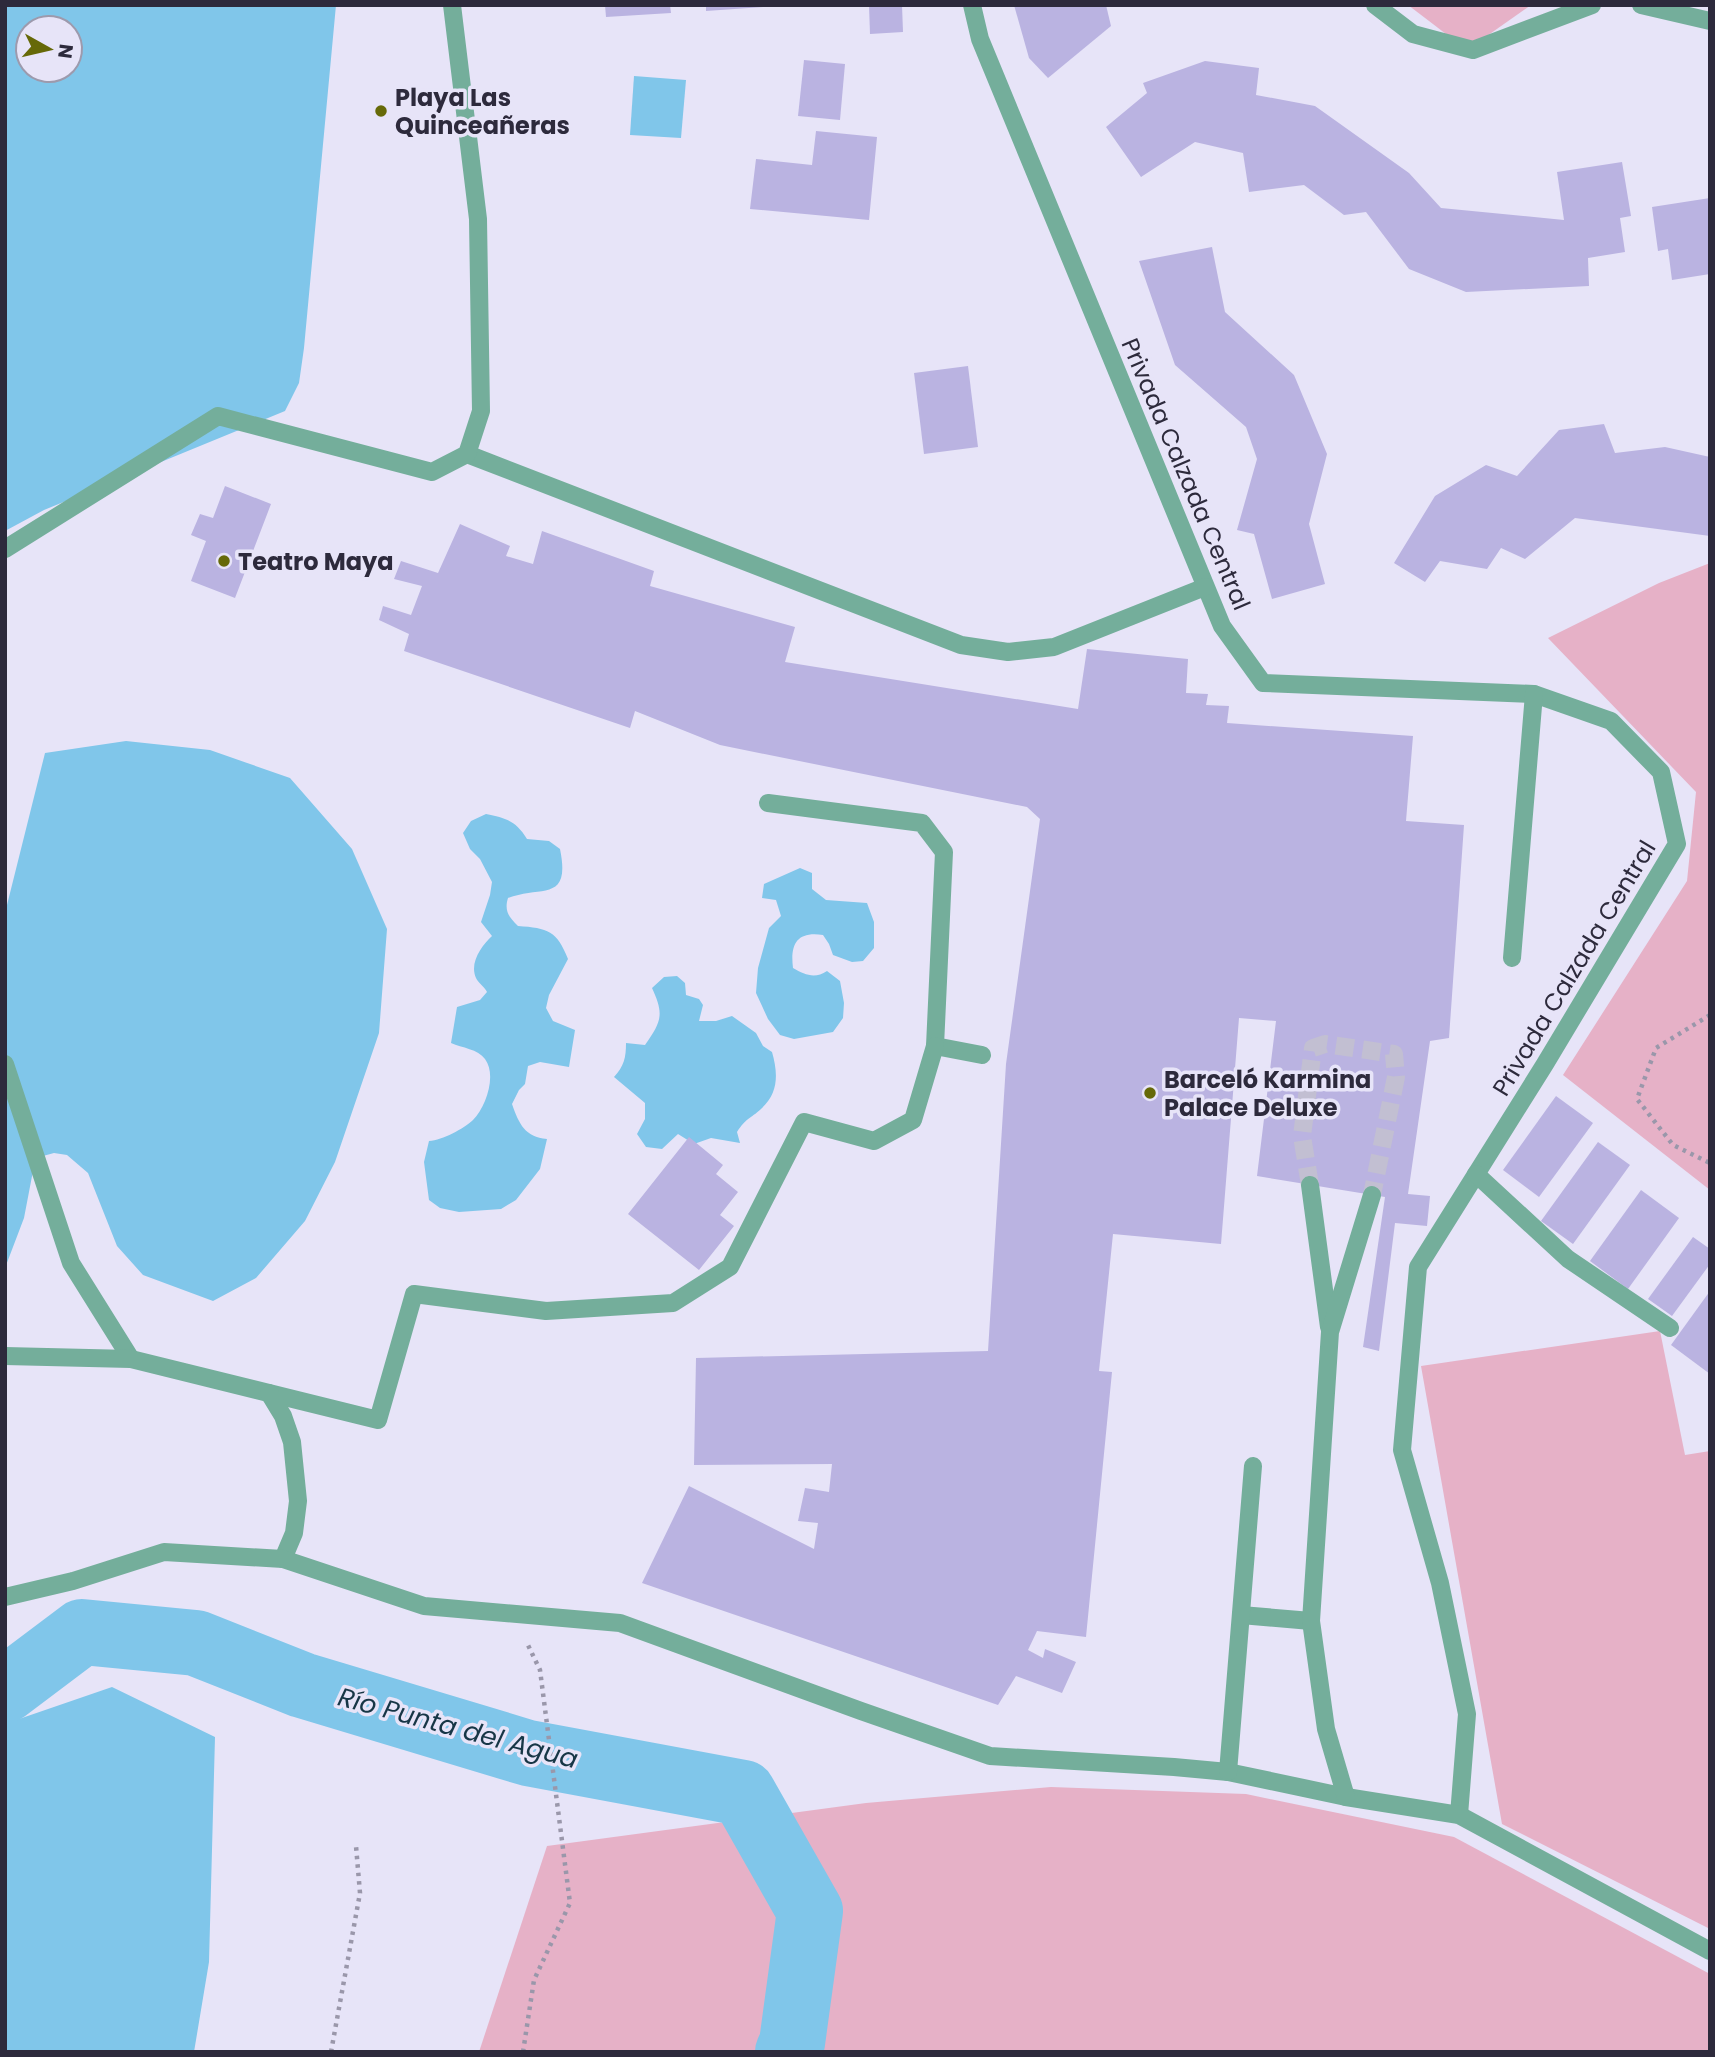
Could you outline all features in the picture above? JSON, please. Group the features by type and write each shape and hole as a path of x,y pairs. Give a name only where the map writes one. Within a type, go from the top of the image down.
{"street":[{"path":"5,549 218,416 432,472 467,454 481,411 478,219 452,5"},
{"name":"Privada Calzada Central","path":"972,5 980,39 1205,587 1222,626 1263,683 1534,694 1611,721 1661,772 1677,845 1419,1267 1402,1450 1440,1583 1467,1714 1459,1815"},
{"path":"1375,5 1413,34 1473,50 1592,5"},
{"path":"1641,5 1710,21"},
{"path":"467,454 961,645 1008,652 1055,647 1205,587"},
{"path":"1512,958 1534,694"},
{"path":"5,1356 131,1359 378,1420 414,1294 546,1311 673,1303 730,1266 804,1122 874,1141 913,1120 935,1046 944,852 922,822 768,803"},
{"path":"935,1046 982,1055"},
{"path":"5,1064 71,1264 131,1359"},
{"path":"1476,1174 1568,1259 1670,1328"},
{"path":"1310,1185 1330,1332 1311,1621 1326,1729 1346,1797"},
{"path":"1330,1332 1372,1195"},
{"path":"269,1393 283,1416 292,1442 298,1501 294,1532 283,1559"},
{"path":"1228,1772 1253,1466"},
{"path":"5,1597 73,1581 164,1552 283,1559 424,1606 620,1623 990,1756 1228,1772 1346,1797 1459,1815 1710,1951"},
{"path":"1241,1615 1311,1621"}],"path":[{"path":"1710,1015 1656,1048 1637,1099 1673,1145 1710,1163"},
{"path":"523,2052 534,1980 570,1903 540,1670"},
{"path":"331,2052 360,1893 356,1846"}],"shaded area":[{"path":"1408,5 1531,5 1467,50"},
{"path":"1710,563 1710,1190 1563,1075 1687,881 1696,792 1548,638 1659,583"},
{"path":"1660,1331 1685,1455 1710,1451 1710,1929 1502,1824 1421,1366"},
{"path":"1051,1787 1246,1794 1454,1837 1710,1974 1710,2052 479,2052 547,1846 866,1803"}],"water":[{"path":"5,5 336,5 304,348 299,383 285,411 44,510 5,531"},
{"path":"634,76 686,80 681,138 630,135"},
{"path":"126,741 210,750 290,778 352,849 387,929 379,1033 335,1162 305,1221 256,1278 213,1301 143,1275 117,1246 88,1173 67,1155 54,1153 43,1156 33,1171 24,1218 5,1268 5,913 45,753"},
{"path":"486,814 510,821 527,839 549,841 560,849 561,878 557,885 551,889 508,898 507,910 518,926 544,930 560,942 568,959 549,995 546,1008 553,1021 575,1030 569,1067 540,1062 528,1066 525,1084 512,1104 517,1118 528,1132 547,1139 540,1169 516,1200 501,1209 459,1212 440,1208 429,1200 424,1162 429,1141 452,1134 478,1114 486,1099 490,1082 488,1066 482,1056 451,1043 457,1007 480,1000 487,992 476,978 474,966 481,949 492,936 481,922 492,882 480,859 470,849 463,833 471,821"},
{"path":"800,868 812,873 812,889 826,900 867,903 874,922 874,948 863,961 852,962 833,955 823,935 807,935 797,941 793,952 793,968 810,975 827,971 840,981 844,1003 843,1018 833,1032 794,1039 780,1035 768,1019 756,993 758,968 769,928 781,916 776,900 762,898 764,884"},
{"path":"677,976 685,983 686,995 699,999 703,1005 699,1021 716,1021 732,1016 756,1033 763,1046 772,1052 776,1075 774,1089 767,1103 737,1132 740,1143 711,1138 694,1144 678,1134 662,1149 646,1147 637,1134 645,1119 645,1103 614,1077 624,1062 626,1043 645,1045 658,1023 660,1011 652,988 664,977"},
{"path":"112,1687 215,1737 209,1962 194,2052 5,2052 5,1721 19,1719"}],"building":[{"path":"605,5 670,5 671,13 606,17"},
{"path":"706,5 763,5 763,7 706,11"},
{"path":"869,5 902,5 903,32 870,34"},
{"path":"1014,5 1106,5 1111,26 1048,78 1029,58"},
{"path":"804,60 845,64 840,120 798,116"},
{"path":"1205,61 1259,68 1256,95 1315,106 1409,173 1441,208 1564,220 1557,172 1622,162 1631,216 1620,218 1625,252 1588,258 1589,286 1466,292 1409,269 1366,212 1344,215 1304,185 1249,192 1243,153 1195,142 1141,177 1106,127 1147,93 1143,83"},
{"path":"816,131 877,137 869,220 750,209 756,159 812,165"},
{"path":"1710,198 1710,274 1672,280 1668,249 1658,251 1652,207"},
{"path":"1212,247 1225,312 1294,375 1327,454 1309,524 1325,584 1272,599 1254,534 1237,530 1257,459 1246,427 1175,365 1139,261"},
{"path":"968,366 978,447 924,454 914,373"},
{"path":"1604,424 1615,453 1665,447 1710,457 1710,536 1575,518 1525,559 1501,548 1487,569 1440,561 1425,582 1394,563 1435,496 1486,465 1517,476 1559,430"},
{"name":"Teatro Maya","path":"225,486 271,504 235,598 191,581 206,541 191,535 200,514 213,518"},
{"path":"460,524 510,546 506,556 533,564 542,531 654,571 650,586 795,627 785,662 1078,709 1087,649 1188,659 1186,693 1208,694 1206,705 1229,706 1227,723 1413,736 1406,821 1464,825 1449,1038 1430,1041 1408,1194 1430,1196 1427,1226 1395,1223 1379,1351 1363,1347 1385,1197 1257,1176 1276,1021 1239,1018 1221,1244 1113,1234 1099,1371 1112,1372 1086,1637 1037,1631 1028,1650 1043,1658 1045,1649 1076,1662 1062,1693 1016,1676 998,1705 642,1583 689,1486 814,1549 818,1523 798,1521 805,1488 829,1492 832,1464 694,1465 696,1358 988,1351 1006,1064 1040,819 1027,807 720,745 635,711 630,728 404,651 409,634 379,620 383,606 411,615 422,586 394,579 401,561 438,573"},
{"path":"1556,1096 1593,1123 1539,1197 1503,1170"},
{"path":"689,1137 723,1165 716,1174 738,1192 720,1215 734,1226 699,1270 628,1214"},
{"path":"1598,1142 1630,1165 1573,1244 1541,1221"},
{"path":"1641,1190 1679,1218 1628,1289 1590,1261"},
{"path":"1693,1237 1710,1249 1710,1264 1672,1316 1648,1299"},
{"path":"1710,1291 1710,1374 1671,1345"}],"waterway":[{"name":"Río Punta del Agua","path":"5,1690 82,1632 196,1643 302,1685 528,1753 743,1793 810,1911 792,2043 788,2052"}],"tunnel":[{"path":"1310,1185 1302,1136 1313,1048 1325,1044 1394,1054 1396,1077 1372,1195"}],"place":[{"name":"Playa Las Quinceañeras","path":"381,111"},
{"name":"Teatro Maya","path":"224,561"},
{"name":"Barceló Karmina Palace Deluxe","path":"1150,1093"}]}
